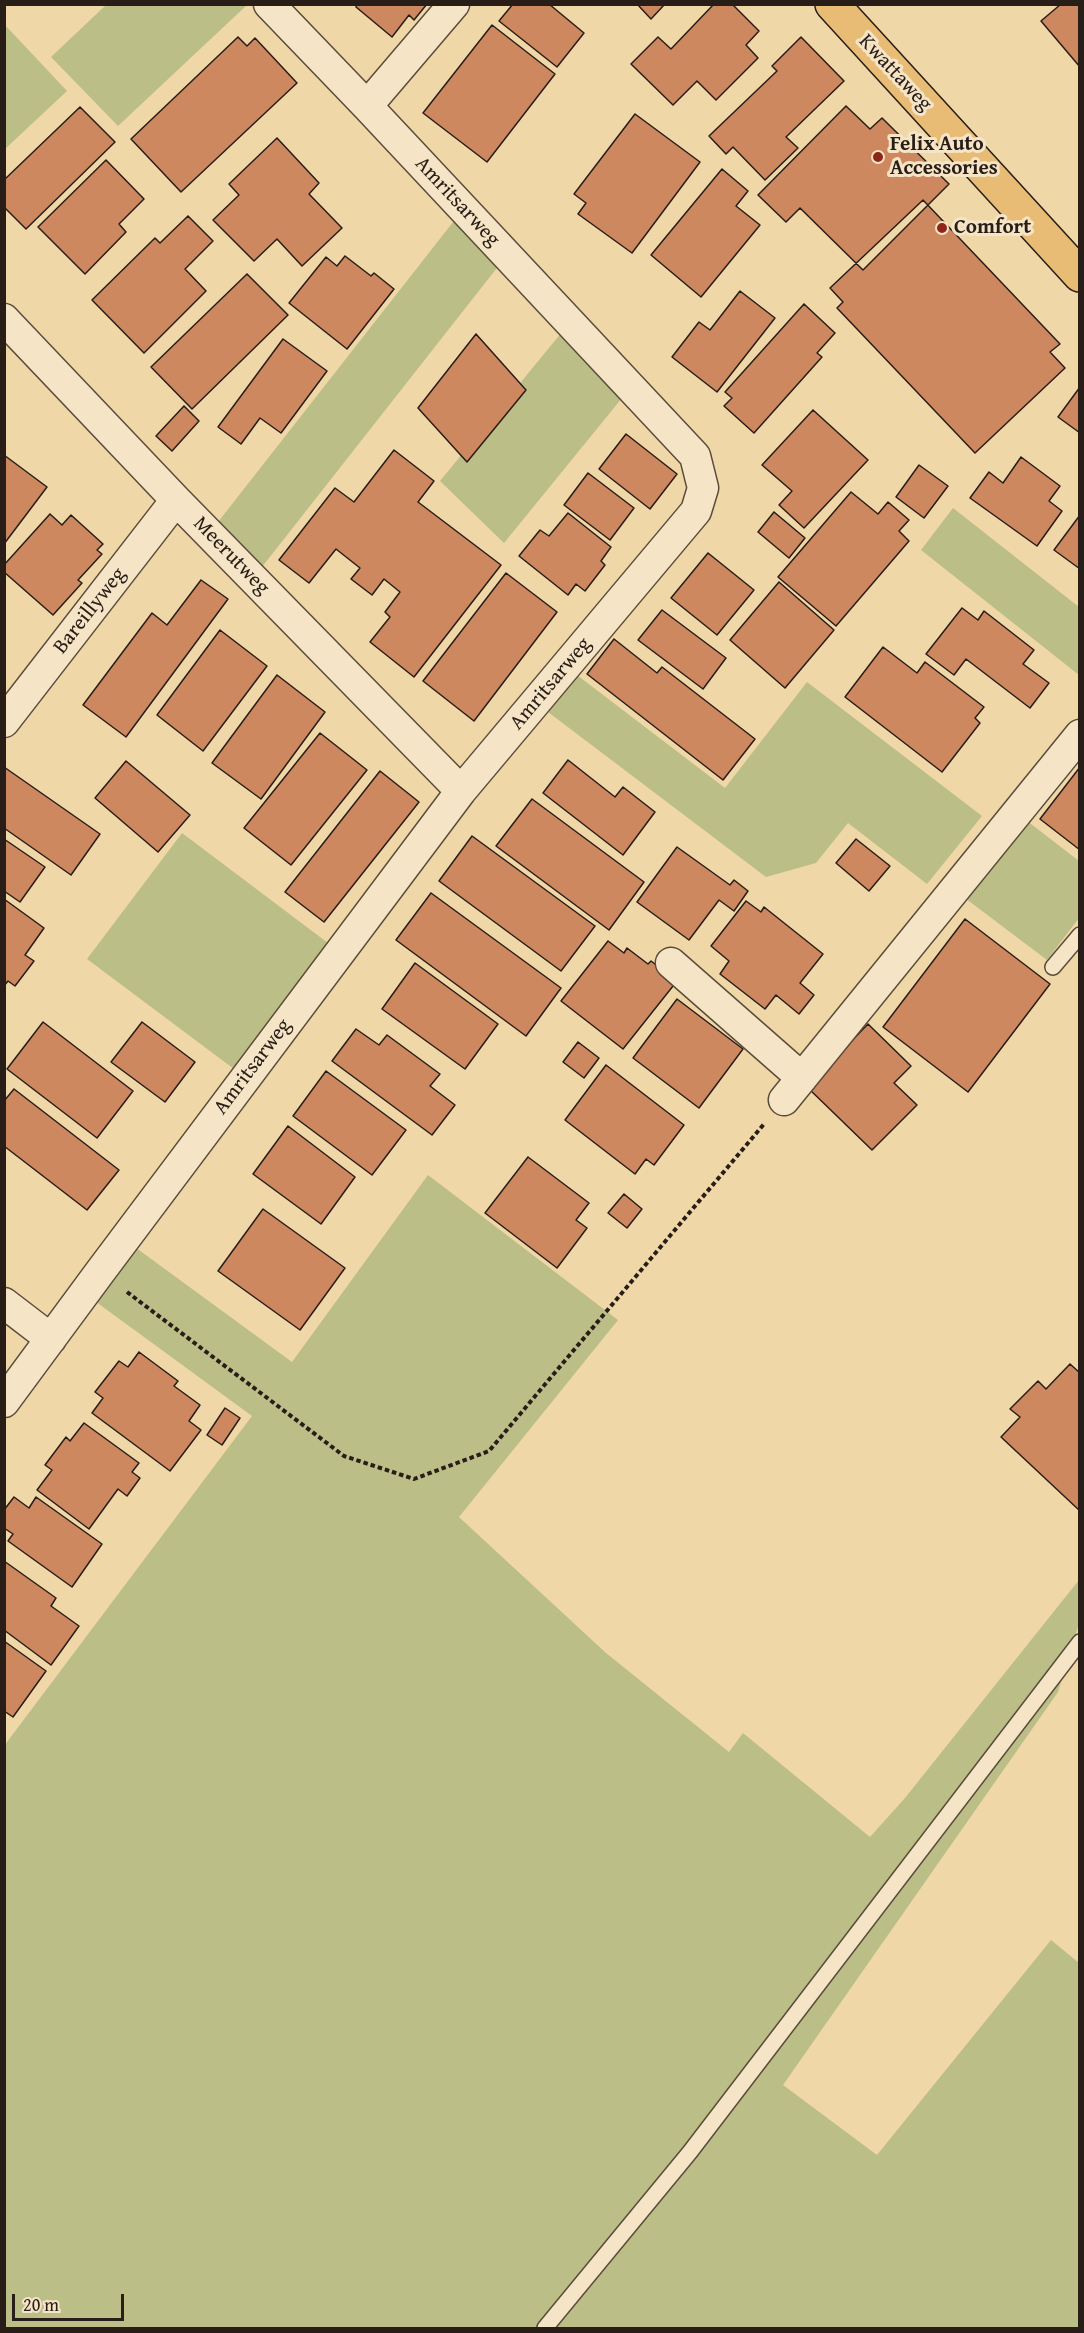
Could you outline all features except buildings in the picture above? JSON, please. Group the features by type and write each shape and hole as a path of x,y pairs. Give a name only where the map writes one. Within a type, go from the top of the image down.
{"main road":[{"name":"Kwattaweg","path":"832,4 1080,275"}],"street":[{"name":"Amritsarweg","path":"4,1402 461,791 696,510 704,488 695,456 269,4"},
{"path":"367,106 454,4"},
{"name":"Meerutweg","path":"4,319 176,500 461,791"},
{"name":"Bareillyweg","path":"4,722 176,500"},
{"path":"670,963 794,1089 1080,735"},
{"path":"4,1303 51,1339"}],"lane":[{"path":"1053,968 1080,935"},
{"path":"545,2328 690,2152 1080,1641"}],"path":[{"path":"100,1272 344,1456 414,1479 489,1451 794,1089"}],"green space":[{"path":"106,5 247,5 118,126 51,57"},
{"path":"4,26 67,91 5,149"},
{"path":"457,217 500,264 262,567 218,522"},
{"path":"562,332 622,398 504,543 440,481"},
{"path":"953,508 1079,607 1079,675 921,550"},
{"path":"573,672 725,788 807,682 982,816 927,884 848,823 816,863 766,877 544,709"},
{"path":"1013,810 1079,861 1079,918 1047,960 953,889"},
{"path":"182,833 328,943 234,1069 87,959"},
{"path":"428,1175 618,1320 459,1517 606,1653 729,1752 743,1733 870,1837 905,1798 1079,1580 1079,1623 1058,1692 783,2085 877,2155 1051,1940 1079,1963 1079,2328 5,2328 4,1746 252,1416 88,1296 128,1242 292,1362"}],"place":[{"name":"Felix Auto Accessories","path":"878,157"},
{"name":"Comfort","path":"942,228"}]}
